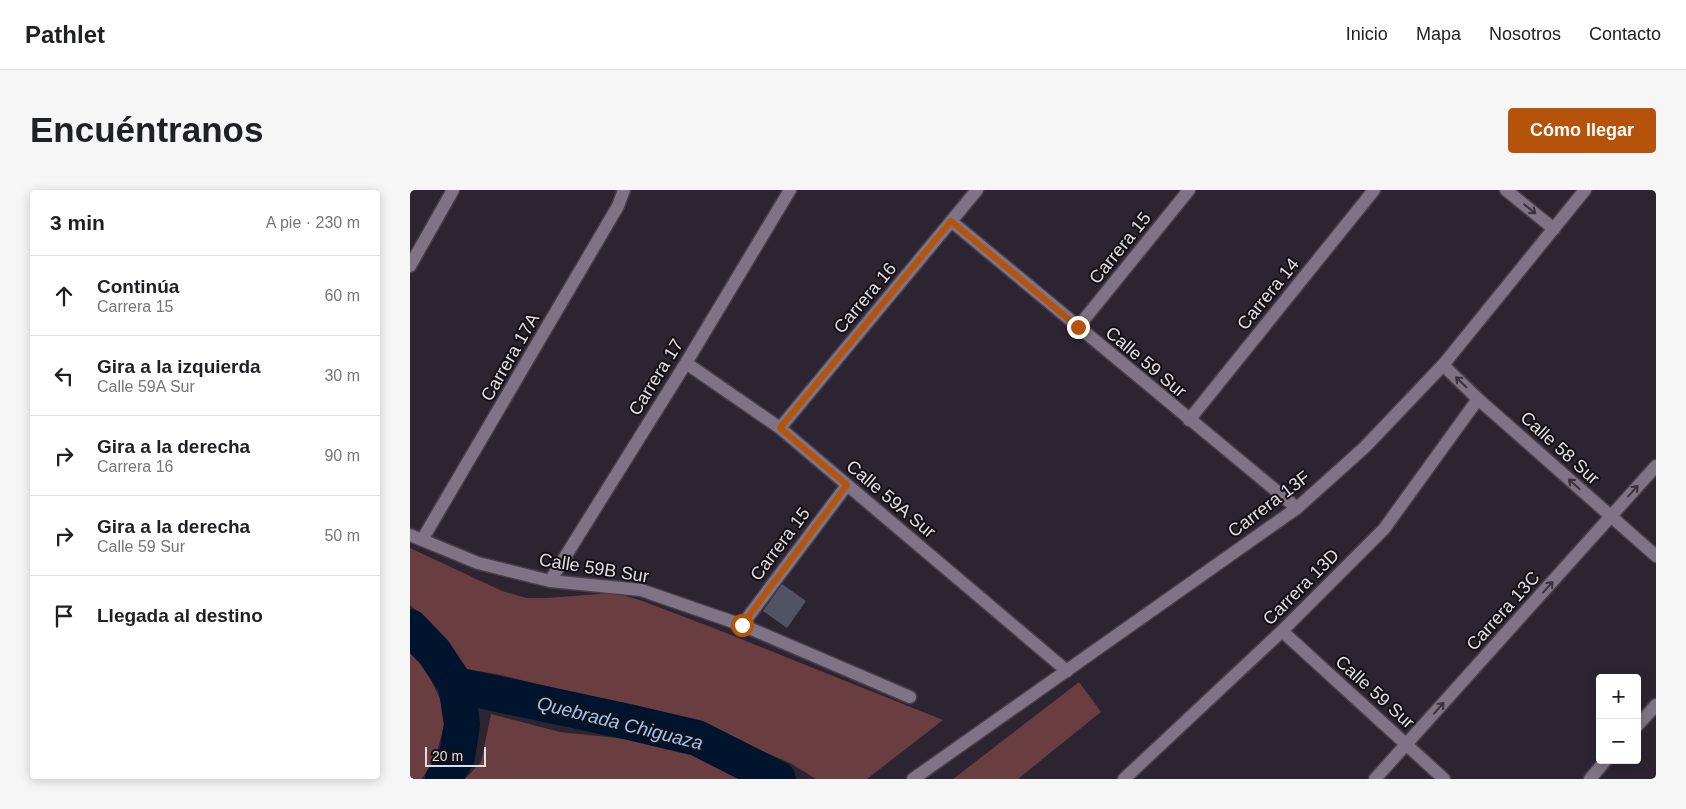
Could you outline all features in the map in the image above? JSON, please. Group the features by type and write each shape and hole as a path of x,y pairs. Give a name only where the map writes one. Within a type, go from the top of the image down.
{"street":[{"path":"410,266 453,190"},
{"name":"Carrera 17A","path":"422,540 618,206 624,190"},
{"name":"Carrera 17","path":"550,581 686,363 790,190"},
{"name":"Carrera 16","path":"780,428 977,190"},
{"name":"Carrera 15","path":"1078,327 1189,190"},
{"name":"Carrera 14","path":"1189,420 1374,190"},
{"path":"1506,190 1554,229"},
{"name":"Carrera 13F","path":"914,779 1297,508 1366,447 1443,365 1585,190"},
{"name":"Calle 59 Sur","path":"951,221 1297,508"},
{"name":"Calle 59A Sur","path":"686,363 780,428 1067,671"},
{"name":"Calle 58 Sur","path":"1443,365 1478,399 1656,556"},
{"name":"Carrera 13D","path":"1124,779 1282,631 1384,528 1478,399"},
{"name":"Carrera 13C","path":"1375,779 1656,466"},
{"name":"Carrera 15","path":"742,625 847,485"},
{"name":"Calle 59B Sur","path":"410,535 478,564 550,581 641,590 742,625 910,697"},
{"name":"Calle 59 Sur","path":"1282,631 1444,779"},
{"path":"1641,722 1656,705"},
{"path":"1590,779 1603,764"}],"shaded area":[{"path":"410,548 502,591 527,598 613,593 640,600 943,720 867,779 816,779 790,763 710,729 628,706 501,675 461,668 438,634 410,605"},
{"path":"410,653 425,667 447,714 434,763 421,779 410,779"},
{"path":"1079,682 1101,712 1020,779 953,779"},
{"path":"491,714 560,732 646,741 697,753 742,779 465,779 481,762"}],"building":[{"path":"782,584 806,601 787,628 763,611"}],"waterway":[{"path":"410,627 434,652 456,685 462,724 457,757 443,779"},
{"name":"Quebrada Chiguaza","path":"456,685 697,738 778,779"}],"route":[{"path":"742,625 847,485 780,428 951,221 1078,327"}]}
